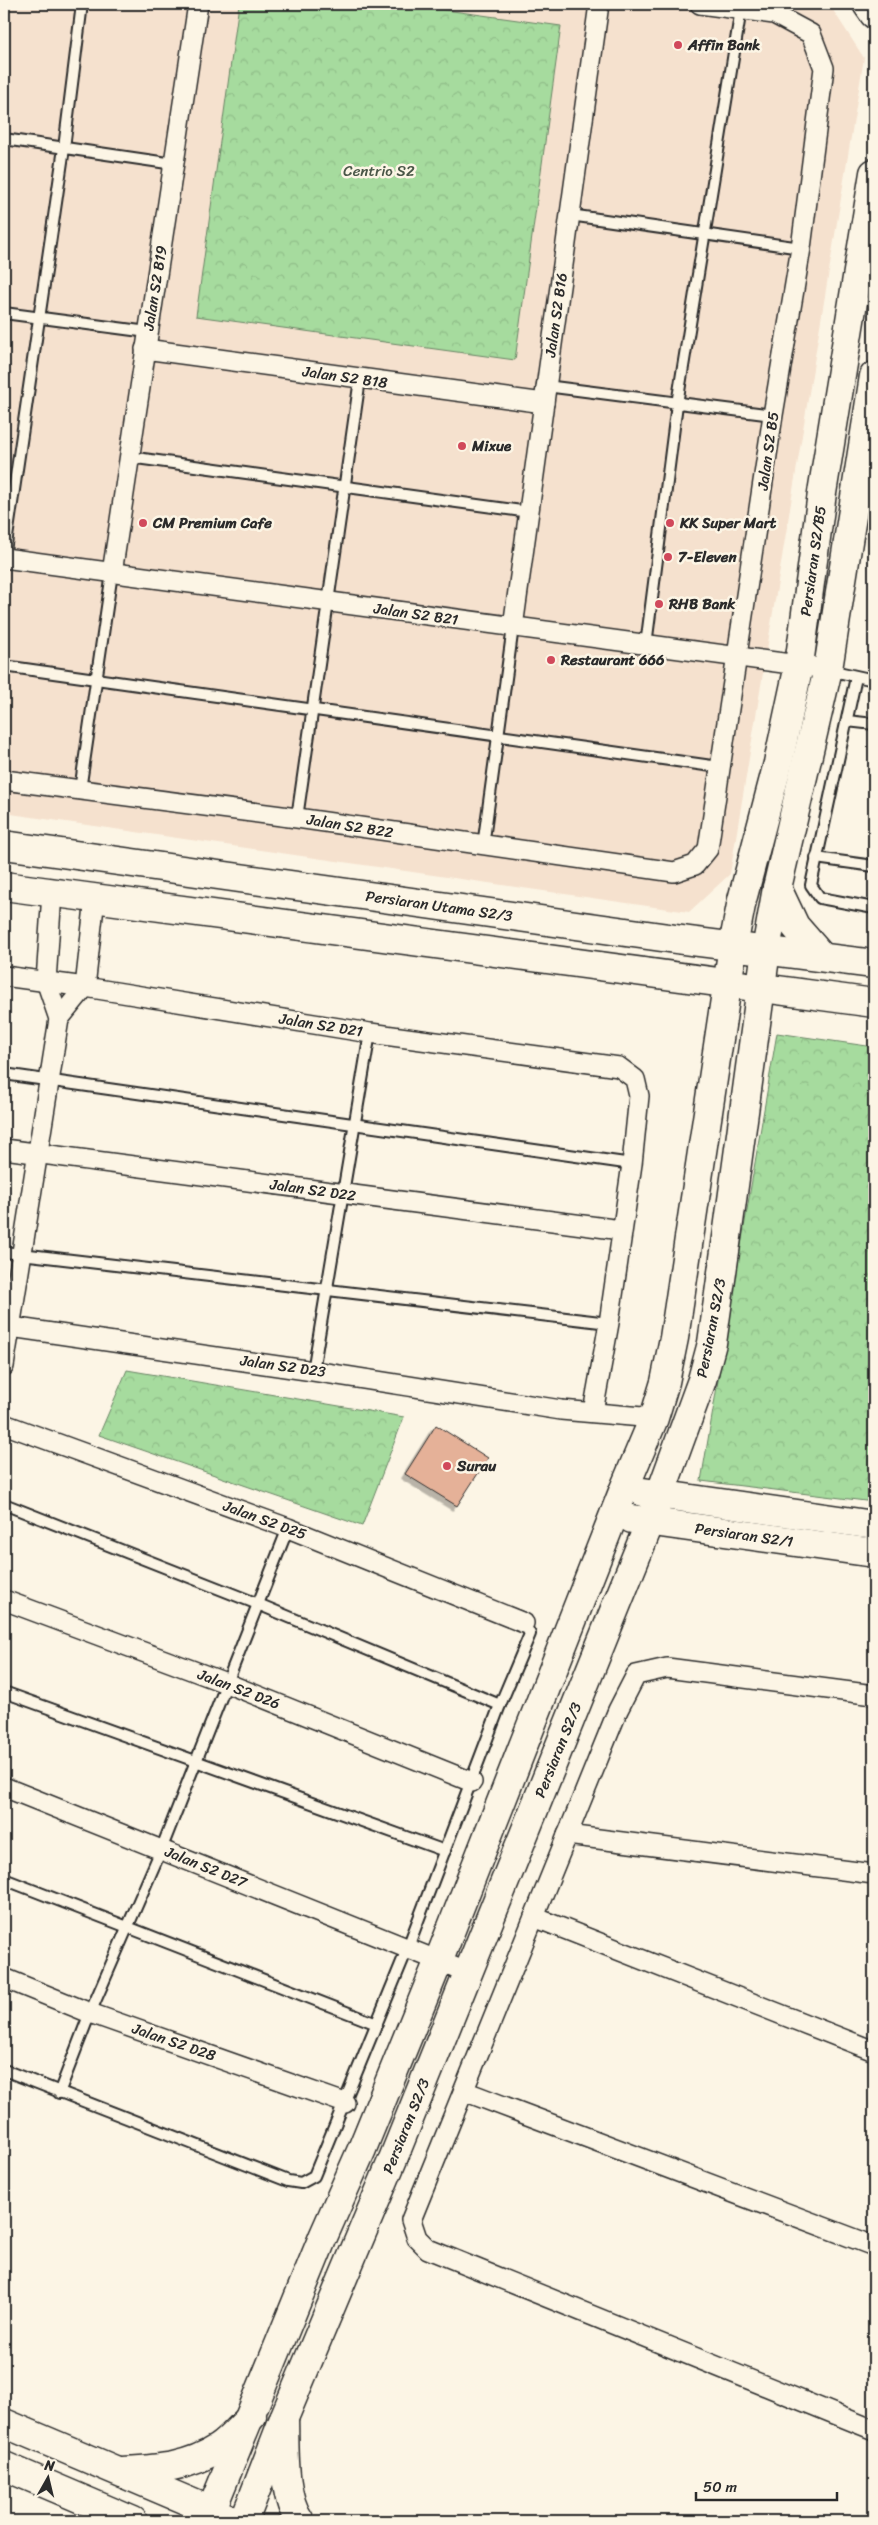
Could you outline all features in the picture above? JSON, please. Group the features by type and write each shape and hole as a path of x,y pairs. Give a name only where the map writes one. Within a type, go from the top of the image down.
{"main road":[{"path":"867,4 874,14"},
{"name":"Persiaran S2/B5","path":"218,2518 252,2416 323,2237 362,2149 439,1960 624,1488 654,1418 665,1382 682,1292 733,946 742,900 778,764 798,665 822,493 874,173"},
{"name":"Persiaran S2/B5","path":"766,950 777,888 828,670 874,376"},
{"name":"Persiaran Utama S2/3","path":"4,845 690,941 874,964"},
{"path":"4,886 761,986 874,1003"},
{"path":"777,888 795,926 806,941 822,957"},
{"path":"690,941 718,929 742,900"},
{"name":"Persiaran S2/3","path":"244,2521 284,2418 469,1972 650,1522 702,1380 712,1343 766,950"},
{"name":"Persiaran S2/1","path":"624,1488 874,1525"},
{"name":"Persiaran S2/1","path":"614,1516 874,1553"},
{"path":"114,2471 173,2468 197,2459 219,2448 252,2416"},
{"path":"284,2418 287,2482 296,2516 300,2521"},
{"path":"4,2423 218,2518"},
{"path":"4,2466 133,2521"},
{"path":"80,2500 100,2521"}],"street":[{"name":"Jalan S2 B19","path":"112,573 198,4"},
{"name":"Jalan S2 B16","path":"513,627 599,4"},
{"path":"700,4 741,9"},
{"name":"Jalan S2 B5","path":"694,866 708,849 773,415 801,248 824,68 811,34 774,14 741,9"},
{"name":"Jalan S2 B18","path":"147,340 360,379 545,395"},
{"name":"Jalan S2 B21","path":"4,558 828,670"},
{"name":"Jalan S2 B22","path":"4,780 297,818 674,872 694,866"},
{"path":"4,1366 13,1253 38,1153 59,1019 46,981 52,893"},
{"path":"59,1019 85,987 95,898"},
{"name":"Jalan S2 D21","path":"4,976 85,987 370,1033 620,1067 635,1079 639,1096 632,1164"},
{"name":"Jalan S2 D22","path":"4,1149 621,1230"},
{"path":"593,1412 609,1323 632,1164"},
{"name":"Jalan S2 D23","path":"7,1326 561,1410 654,1418"},
{"name":"Jalan S2 D25","path":"4,1424 288,1528 524,1622"},
{"name":"Jalan S2 D26","path":"4,1600 226,1683 472,1782"},
{"path":"874,1695 667,1668 636,1675 618,1710 411,2220 417,2238 428,2249 874,2430"},
{"name":"Jalan S2 D27","path":"4,1787 469,1972"},
{"path":"567,1836 874,1874"},
{"path":"534,1917 874,2051"},
{"name":"Jalan S2 D28","path":"4,1978 90,2013 345,2102"},
{"path":"464,2090 874,2246"}],"lane":[{"path":"4,558 64,148 82,4"},
{"path":"646,645 677,404 741,9"},
{"path":"4,139 174,164"},
{"path":"570,215 801,248"},
{"path":"4,313 39,318 147,340"},
{"path":"297,818 360,379"},
{"path":"545,395 677,404 773,415"},
{"path":"129,457 529,512"},
{"path":"80,790 112,573"},
{"path":"483,846 513,627"},
{"path":"4,666 719,766"},
{"path":"828,670 874,680"},
{"path":"856,677 811,885 820,898 874,908"},
{"path":"847,721 874,724"},
{"path":"816,858 874,866"},
{"path":"313,1371 370,1033"},
{"path":"4,1074 632,1164"},
{"path":"13,1253 609,1323"},
{"path":"4,1504 258,1604 500,1705"},
{"path":"59,2093 90,2013 161,1850 288,1528"},
{"path":"4,2070 288,2181 302,2183 314,2176 408,1947 500,1705 530,1634 524,1622"},
{"path":"4,1692 445,1851"},
{"path":"4,1880 377,2024"}],"shaded area":[{"path":"4,4 829,4 864,58 730,874 689,912 4,813"}],"green space":[{"name":"Centrio S2","path":"239,4 402,4 561,26 515,360 196,316"},
{"path":"777,1033 874,1047 874,1502 701,1481"},
{"path":"127,1370 404,1417 362,1526 99,1435"}],"building":[{"name":"Surau","path":"436,1425 488,1458 457,1506 405,1474"}],"place":[{"name":"Affin Bank","path":"678,45"},
{"name":"Mixue","path":"462,446"},
{"name":"CM Premium Cafe","path":"143,523"},
{"name":"KK Super Mart","path":"670,523"},
{"name":"7-Eleven","path":"668,557"},
{"name":"RHB Bank","path":"659,604"},
{"name":"Restaurant 666","path":"551,660"},
{"name":"Surau","path":"447,1466"}]}
